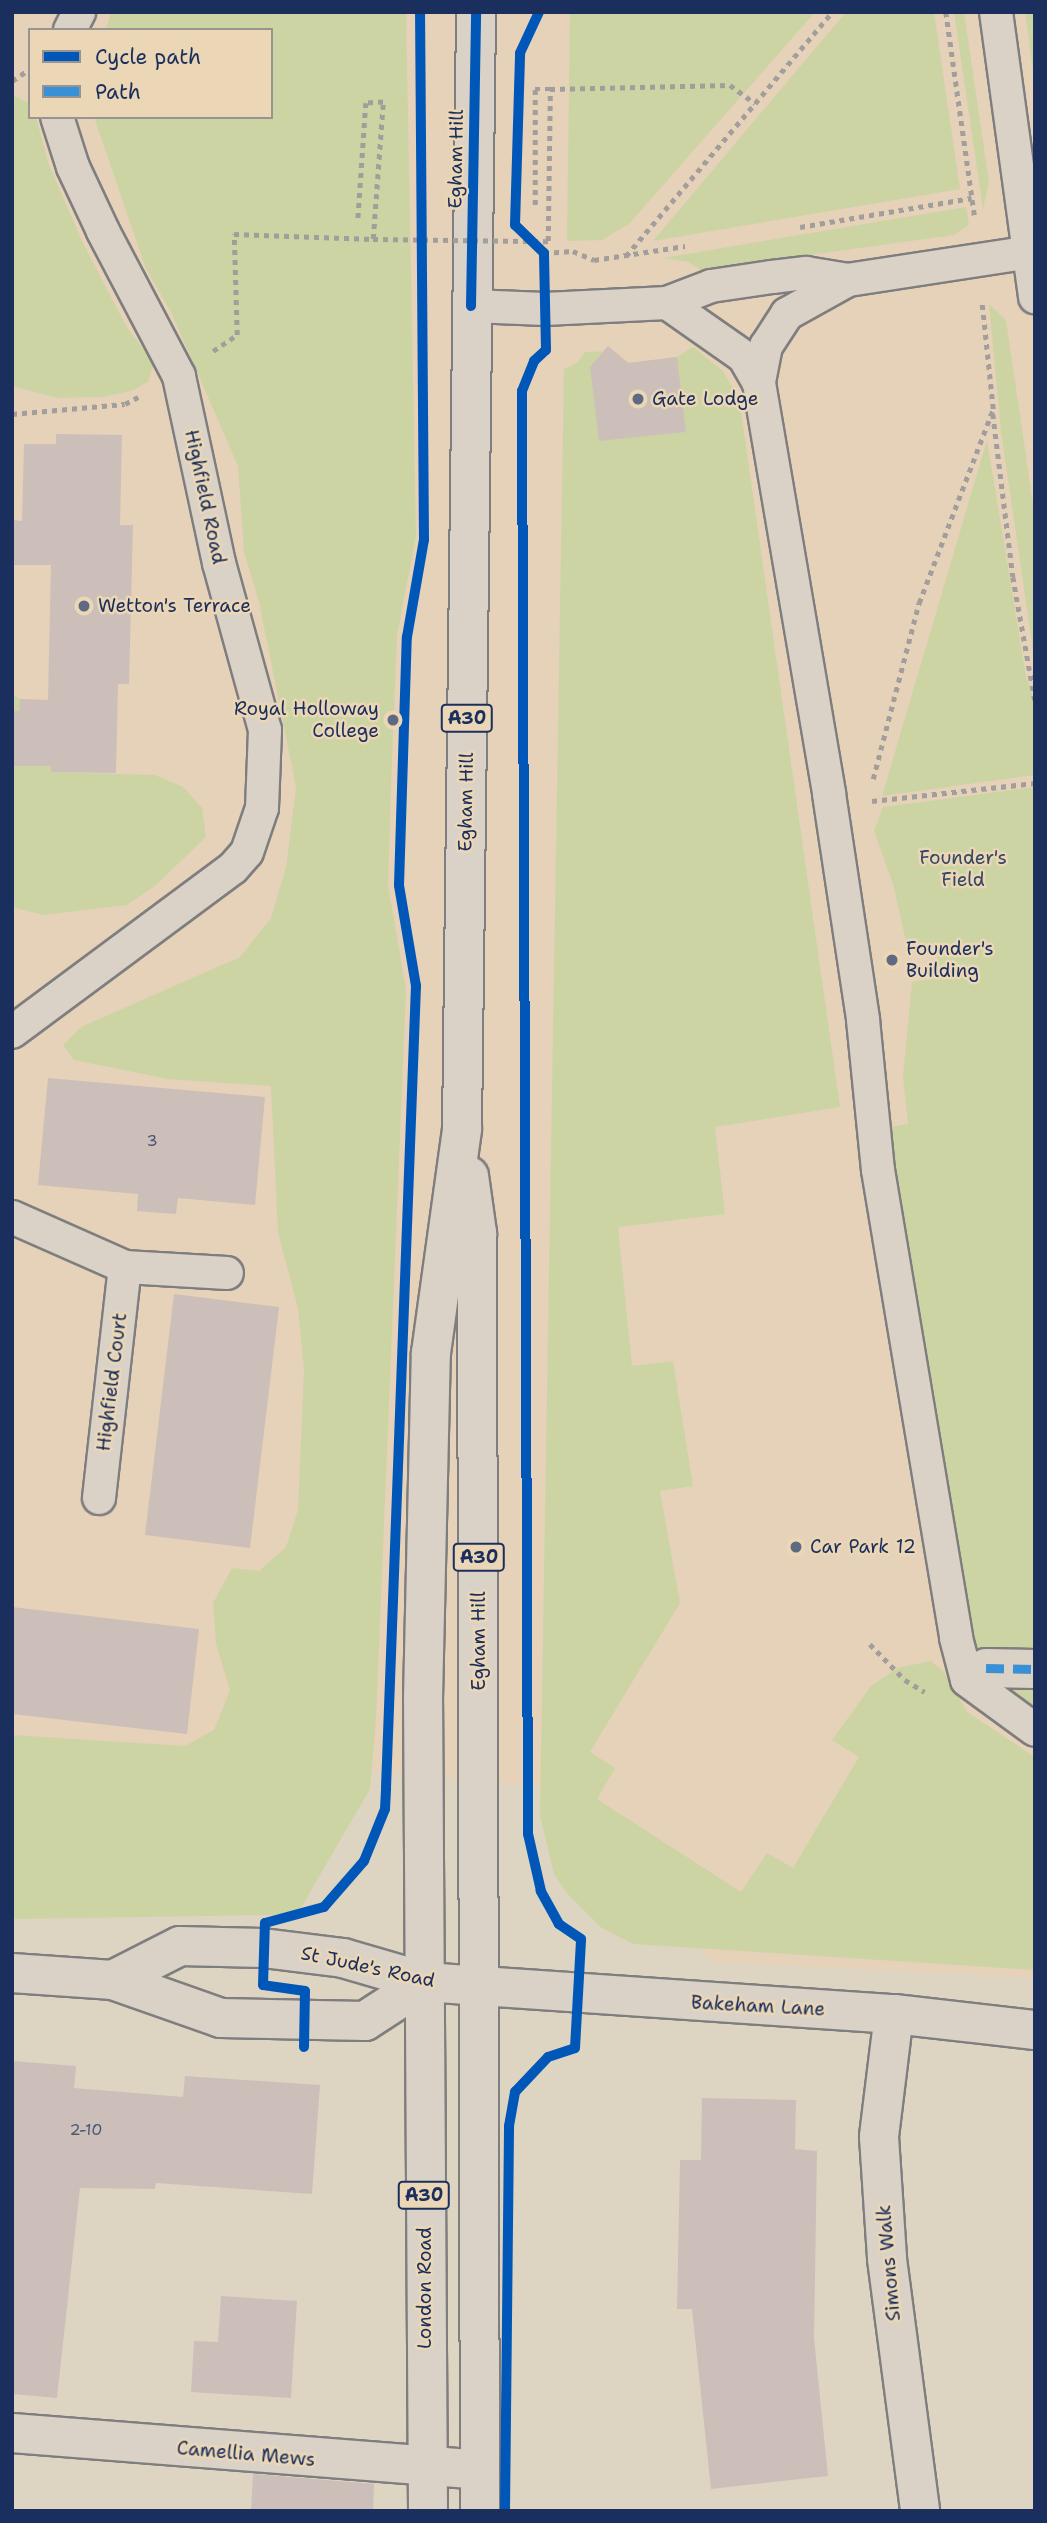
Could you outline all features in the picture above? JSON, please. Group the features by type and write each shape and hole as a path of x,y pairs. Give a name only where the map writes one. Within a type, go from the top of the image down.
{"main road":[{"name":"Egham Hill","path":"425,1982 423,1699 431,1353 462,1129 476,12"},
{"name":"Egham Hill","path":"462,1129 477,1233 481,1986"},
{"path":"986,1668 1035,1669"},
{"name":"St Jude's Road","path":"113,1980 180,1946 264,1948 342,1958 425,1982 481,1986"},
{"path":"12,1973 113,1980 221,2018 365,2021 425,1982"},
{"name":"London Road","path":"425,1982 428,2511"},
{"name":"Bakeham Lane","path":"481,1986 894,2014 1035,2030"},
{"name":"A30","path":"480,2511 481,1986"},
{"name":"Simons Walk","path":"894,2014 879,2137 887,2259 920,2511"},
{"name":"Camellia Mews","path":"12,2433 428,2468 480,2470"}],"lane":[{"path":"71,28 79,12"},
{"path":"996,12 1035,297"},
{"name":"Highfield Road","path":"12,1032 233,868 247,852 262,808 265,730 219,563 179,376 98,221 58,119"},
{"path":"471,306 545,309 667,303 711,286 772,277 806,273 848,280 977,262 1030,251"},
{"path":"759,383 766,346 788,314 848,280"},
{"path":"667,303 744,357 759,383 829,794 863,1020 878,1170 956,1638 967,1680 1035,1730"},
{"path":"12,1217 125,1267 227,1273"},
{"name":"Highfield Court","path":"99,1498 125,1267"}],"path":[{"path":"625,256 832,12"},
{"path":"946,12 1013,577 1035,700"},
{"path":"12,81 28,70"},
{"path":"535,205 535,89 730,85 755,103"},
{"path":"237,335 233,234 548,241 550,89"},
{"path":"358,220 366,103 383,102 373,239"},
{"path":"12,414 125,404 179,376"},
{"path":"864,812 919,603 993,409"},
{"path":"867,801 1035,783"}],"shaded area":[{"path":"12,12 1035,12 1035,1977 713,1962 545,1787 290,1764 12,1778"}],"green space":[{"path":"111,12 406,12 416,536 397,636 392,758 388,885 406,990 376,1719 370,1789 298,1912 274,1915 12,1919 12,1735 185,1746 214,1730 230,1690 216,1644 213,1603 232,1568 259,1571 286,1547 298,1510 304,1370 298,1308 278,1233 271,1086 168,1079 74,1060 63,1045 81,1027 240,957 271,918 286,867 296,787 259,602 244,552 238,466 171,312 146,269 95,119 273,119 273,28 107,28"},
{"path":"570,12 815,12 629,224 602,240 567,241"},
{"path":"846,12 934,12 960,189 653,241"},
{"path":"954,12 964,12 989,182 983,209"},
{"path":"1025,12 1035,12 1035,84"},
{"path":"12,95 28,102 28,119 37,119 49,165 83,243 126,326 154,363 148,382 131,391 103,397 57,398 12,386"},
{"path":"966,207 969,225 954,235 701,270 688,262 663,258"},
{"path":"989,304 1006,320 1035,518 1035,664 1001,431"},
{"path":"693,347 722,370 739,397 840,1107 715,1127 725,1214 618,1227 632,1366 673,1361 693,1486 660,1491 680,1603 590,1752 615,1768 597,1799 741,1892 767,1853 793,1868 859,1757 832,1740 871,1686 897,1668 931,1661 944,1672 967,1712 1035,1757 1035,1970 633,1944 602,1928 566,1892 554,1874 540,1815 564,369 577,363 585,352 614,351 629,363 677,357"},
{"path":"987,440 1026,677 1035,704 1035,775 882,796"},
{"path":"12,694 20,699 13,766 51,766 51,772 155,775 183,787 202,808 206,837 156,885 127,905 43,915 12,907"},
{"name":"Founder's Field","path":"1035,787 1035,1655 974,1653 964,1615 890,1127 908,1124 903,1077 912,982 941,977 936,947 908,950 893,884 874,831 883,807"},
{"path":"998,1680 1035,1682 1035,1710 1010,1692"}],"building":[{"name":"Gate Lodge","path":"608,346 628,363 677,357 686,432 599,441 590,367"},
{"name":"Wetton's Terrace","path":"56,434 122,435 120,525 133,525 129,684 118,684 116,773 51,772 51,766 12,766 13,711 19,711 20,699 48,700 51,565 12,565 12,520 22,521 24,444 56,444"},
{"path":"48,1078 265,1097 255,1205 178,1198 176,1214 137,1211 138,1194 38,1185"},
{"path":"174,1294 279,1307 250,1548 145,1535"},
{"path":"12,1607 199,1629 187,1734 12,1714"},
{"path":"12,2061 76,2066 74,2088 183,2097 185,2076 320,2085 312,2194 156,2183 155,2189 80,2188 57,2398 12,2394"},
{"path":"702,2098 796,2100 795,2149 817,2151 814,2338 828,2476 711,2489 692,2309 677,2309 680,2160 701,2160"},
{"path":"221,2296 297,2301 291,2398 191,2392 194,2341 218,2342"},
{"path":"253,2474 374,2484 373,2511 251,2511"}],"marked path":[{"path":"986,1668 1035,1669"}],"cycle path":[{"path":"304,2047 305,1991 263,1985 265,1923 324,1907 364,1861 385,1809 416,986 399,885 407,637 424,540 420,12"},
{"path":"471,306 476,12"},
{"path":"505,2511 509,2126 515,2092 548,2057 575,2048 581,1939 559,1924 541,1891 528,1834 522,391 534,361 546,350 544,253 515,225 520,53 539,12"}],"place":[{"name":"Gate Lodge","path":"638,399"},
{"name":"Wetton's Terrace","path":"84,606"},
{"name":"Royal Holloway College","path":"393,720"},
{"name":"Founder's Building","path":"892,960"},
{"name":"Car Park 12","path":"796,1547"}]}
